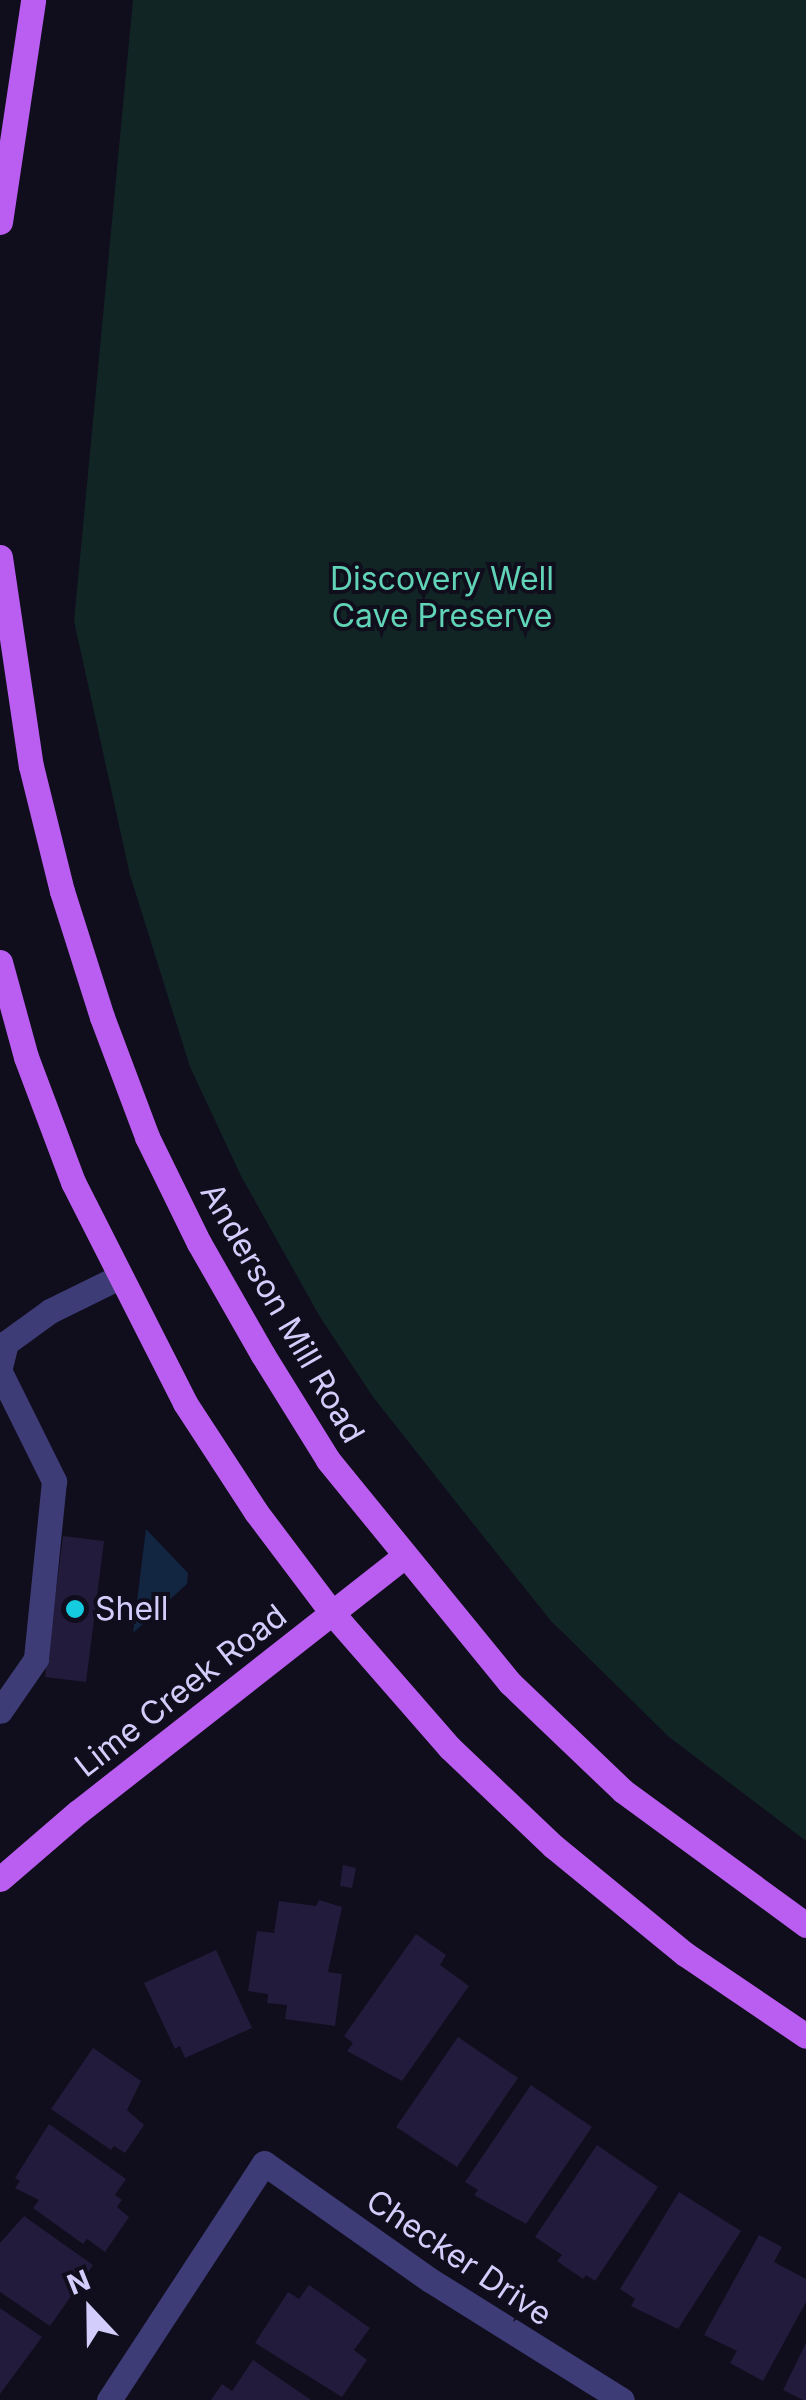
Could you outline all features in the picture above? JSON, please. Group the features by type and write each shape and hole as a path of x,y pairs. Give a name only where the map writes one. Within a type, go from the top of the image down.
{"main road":[{"path":"0,222 33,0"},
{"name":"Anderson Mill Road","path":"0,557 31,766 62,891 147,1137 199,1243 263,1355 328,1460 403,1557 510,1683 623,1791 806,1925"},
{"path":"0,962 46,1110 118,1277 185,1403 256,1512 333,1614 450,1748 553,1846 685,1954 806,2036"},
{"name":"Lime Creek Road","path":"0,1879 78,1812 403,1557"}],"street":[{"path":"0,1711 36,1659 54,1482 0,1370 6,1343 50,1311 118,1277"},
{"name":"Checker Drive","path":"108,2400 264,2163 430,2280 622,2400"}],"green space":[{"name":"Discovery Well Cave Preserve","path":"133,0 806,0 806,1841 669,1737 551,1621 467,1516 373,1397 320,1317 241,1176 190,1067 130,875 74,621"}],"water":[{"path":"146,1529 188,1573 187,1584 133,1633"}],"building":[{"name":"Shell","path":"63,1536 104,1541 86,1682 45,1677"},
{"path":"343,1865 356,1868 352,1888 340,1886"},
{"path":"319,1900 342,1907 328,1972 342,1974 335,2026 285,2019 287,2005 267,2003 268,1994 248,1991 257,1931 274,1933 279,1901 316,1906"},
{"path":"416,1934 446,1955 440,1965 469,1986 402,2081 347,2051 353,2043 344,2036"},
{"path":"216,1950 252,2028 185,2058 180,2046 175,2049 144,1983"},
{"path":"458,2037 518,2078 457,2167 396,2127"},
{"path":"93,2048 141,2081 127,2110 144,2125 125,2153 114,2146 111,2150 51,2109"},
{"path":"531,2085 592,2127 526,2224 474,2195 478,2190 465,2182"},
{"path":"49,2124 126,2179 115,2195 122,2200 117,2207 129,2217 105,2252 87,2239 83,2244 33,2208 39,2200 15,2188 20,2181 15,2178"},
{"path":"597,2145 658,2187 595,2281 586,2275 583,2279 557,2261 562,2255 535,2237"},
{"path":"679,2192 741,2231 678,2329 631,2306 635,2299 620,2289"},
{"path":"24,2216 93,2265 50,2326 0,2292 0,2243"},
{"path":"759,2235 782,2247 774,2262 806,2279 806,2302 763,2381 730,2363 737,2351 704,2335"},
{"path":"309,2285 370,2328 354,2350 367,2360 342,2397 255,2343 288,2292 299,2299"},
{"path":"0,2308 42,2337 0,2394"},
{"path":"806,2343 806,2400 803,2400 783,2390"},
{"path":"253,2360 311,2400 211,2400 222,2384 232,2391"}],"place":[{"name":"Shell","path":"75,1609"}]}
